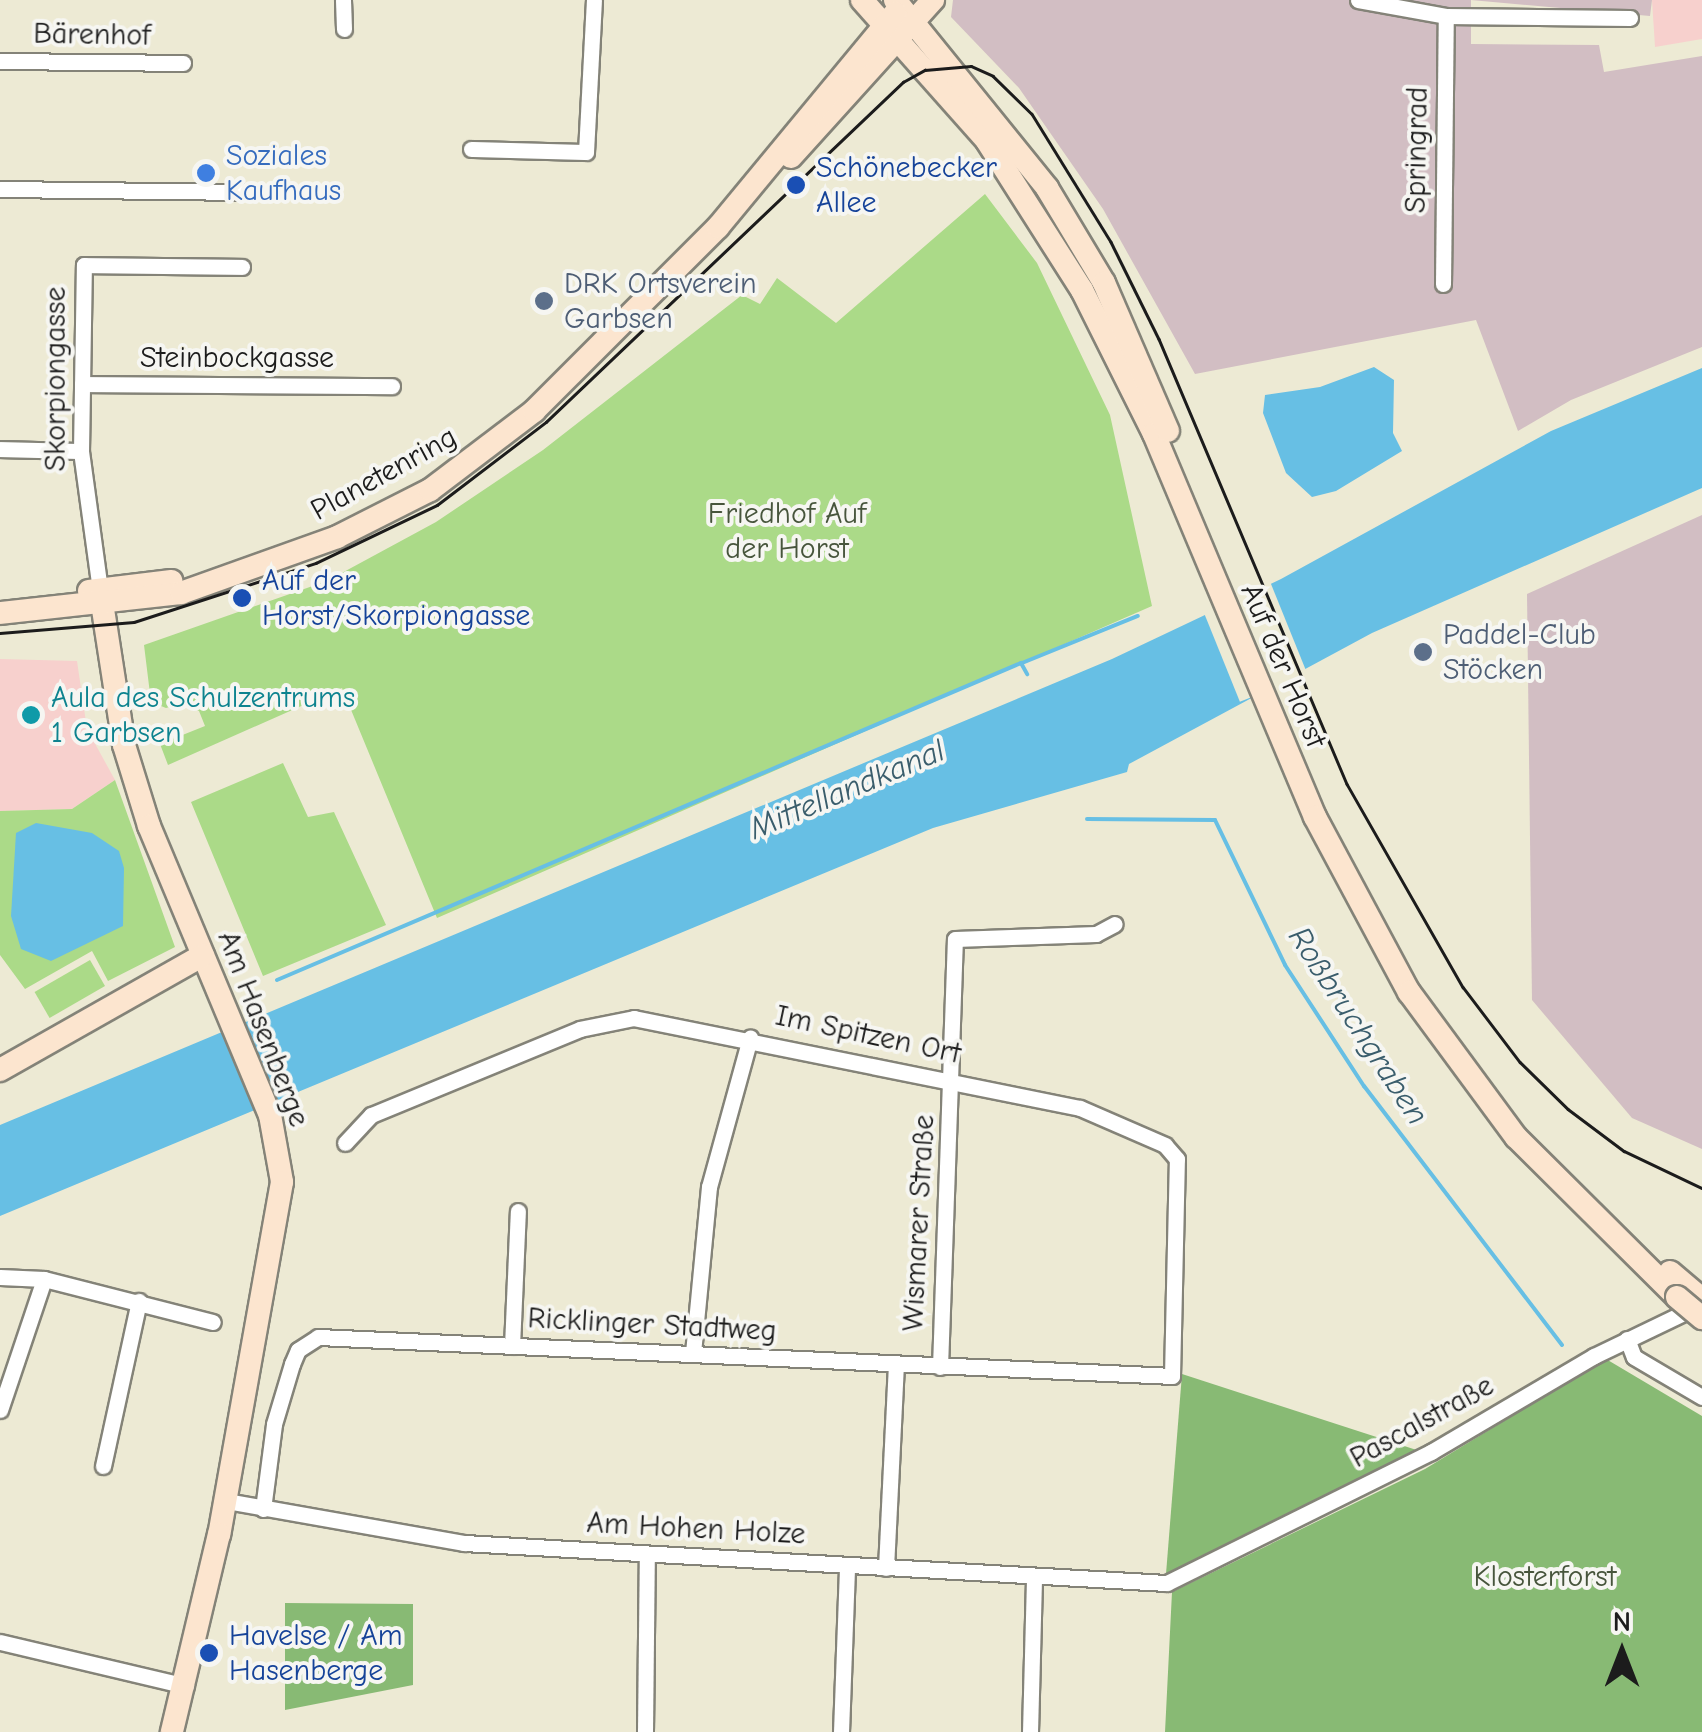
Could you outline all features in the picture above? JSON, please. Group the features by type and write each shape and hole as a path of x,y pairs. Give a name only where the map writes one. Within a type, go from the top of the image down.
{"street":[{"path":"342,0 344,29"},
{"path":"471,149 586,152 594,0"},
{"name":"Auf der Horst","path":"862,0 900,16 1006,130 1104,283 1348,886 1451,1054 1540,1164 1693,1298 1702,1318"},
{"path":"900,16 932,0"},
{"path":"1358,0 1446,16 1630,18"},
{"name":"Planetenring","path":"0,613 210,580 337,537 484,453 733,210 900,16"},
{"name":"Springrad","path":"1443,284 1446,16"},
{"name":"Bärenhof","path":"0,61 183,64"},
{"path":"0,189 243,192"},
{"name":"Skorpiongasse","path":"101,598 81,451 84,265 242,267"},
{"name":"Steinbockgasse","path":"82,384 392,386"},
{"path":"0,449 81,451"},
{"name":"Planetenring","path":"0,599 101,598"},
{"name":"Am Hasenberge","path":"101,598 124,746 203,955 270,1115 281,1158 280,1214 226,1500 186,1686 172,1732"},
{"name":"Wismarer Straße","path":"940,1367 955,939 1096,934 1115,924"},
{"path":"0,1070 203,955"},
{"name":"Im Spitzen Ort","path":"345,1143 372,1115 606,1021 677,1023 1080,1108 1172,1150 1179,1167 1172,1376"},
{"path":"693,1352 709,1188 750,1038"},
{"path":"512,1346 518,1211"},
{"path":"0,1277 44,1279 139,1300 213,1322"},
{"path":"0,1410 44,1279"},
{"name":"Pascalstraße","path":"1166,1583 1431,1452 1693,1298"},
{"path":"104,1466 139,1300"},
{"path":"1627,1340 1634,1357 1702,1397"},
{"name":"Ricklinger Stadtweg","path":"262,1509 274,1424 292,1364 307,1341 693,1352 896,1366 1172,1376"},
{"path":"886,1568 896,1366"},
{"name":"Am Hohen Holze","path":"226,1500 464,1543 1166,1583"},
{"path":"645,1732 647,1554"},
{"path":"841,1732 847,1566"},
{"path":"1030,1732 1034,1577"},
{"path":"0,1642 186,1686"}],"shaded area":[{"path":"953,0 1471,0 1471,44 1599,45 1604,72 1702,56 1702,347 1571,400 1518,431 1476,320 1195,374 1103,209 1019,88 951,17"},
{"path":"1471,0 1652,0 1650,16"},
{"path":"1652,0 1702,0 1702,39 1655,47"},
{"path":"1702,515 1702,1149 1632,1118 1532,1000 1527,594"},
{"path":"0,659 77,661 87,729 115,780 72,809 0,811"}],"green space":[{"name":"Friedhof Auf der Horst","path":"985,194 1037,263 1110,415 1152,606 437,918 342,688 168,765 160,744 205,726 199,711 183,703 166,708 151,702 144,645 327,581 436,522 543,450 742,295 760,304 777,278 836,323"},
{"path":"283,763 308,817 334,812 386,925 263,976 191,802"},
{"path":"115,780 175,947 108,981 92,951 25,989 0,955 0,811 72,809"},
{"path":"90,960 105,986 50,1018 35,992"},
{"name":"Klosterforst","path":"1606,1359 1702,1416 1702,1732 1165,1732 1172,1592 1425,1469"},
{"path":"1182,1374 1432,1455 1166,1574"},
{"path":"285,1603 413,1604 413,1685 285,1710"}],"water":[{"path":"1374,367 1394,380 1393,433 1402,451 1336,491 1312,497 1286,473 1263,413 1265,395 1320,387"},
{"name":"Mittellandkanal","path":"1702,368 1702,488 1372,633 1129,764 1127,772 933,828 0,1216 0,1125 1112,659 1281,579 1551,431"},
{"path":"36,823 92,833 119,851 124,868 123,926 51,961 21,949 11,916 16,833"}],"pier":[{"path":"1269,579 1308,674 1240,702 1201,606"}],"waterway":[{"path":"1022,663 1138,616"},
{"path":"277,980 1021,663 1027,674"},
{"name":"Roßbruchgraben","path":"1087,819 1215,820 1285,965 1364,1086 1562,1345"}],"tram line":[{"path":"0,633 134,622 316,563 437,505 546,422 903,82 925,70 971,66 993,76 1032,114 1111,242 1159,339 1347,784 1463,987 1520,1062 1568,1109 1624,1151 1702,1188"}],"place":[{"name":"Soziales Kaufhaus","path":"206,173"},
{"name":"Schönebecker Allee","path":"796,185"},
{"name":"DRK Ortsverein Garbsen","path":"544,301"},
{"name":"Auf der Horst/Skorpiongasse","path":"242,598"},
{"name":"Paddel-Club Stöcken","path":"1423,652"},
{"name":"Aula des Schulzentrums 1 Garbsen","path":"31,715"},
{"name":"Havelse / Am Hasenberge","path":"209,1653"}]}
